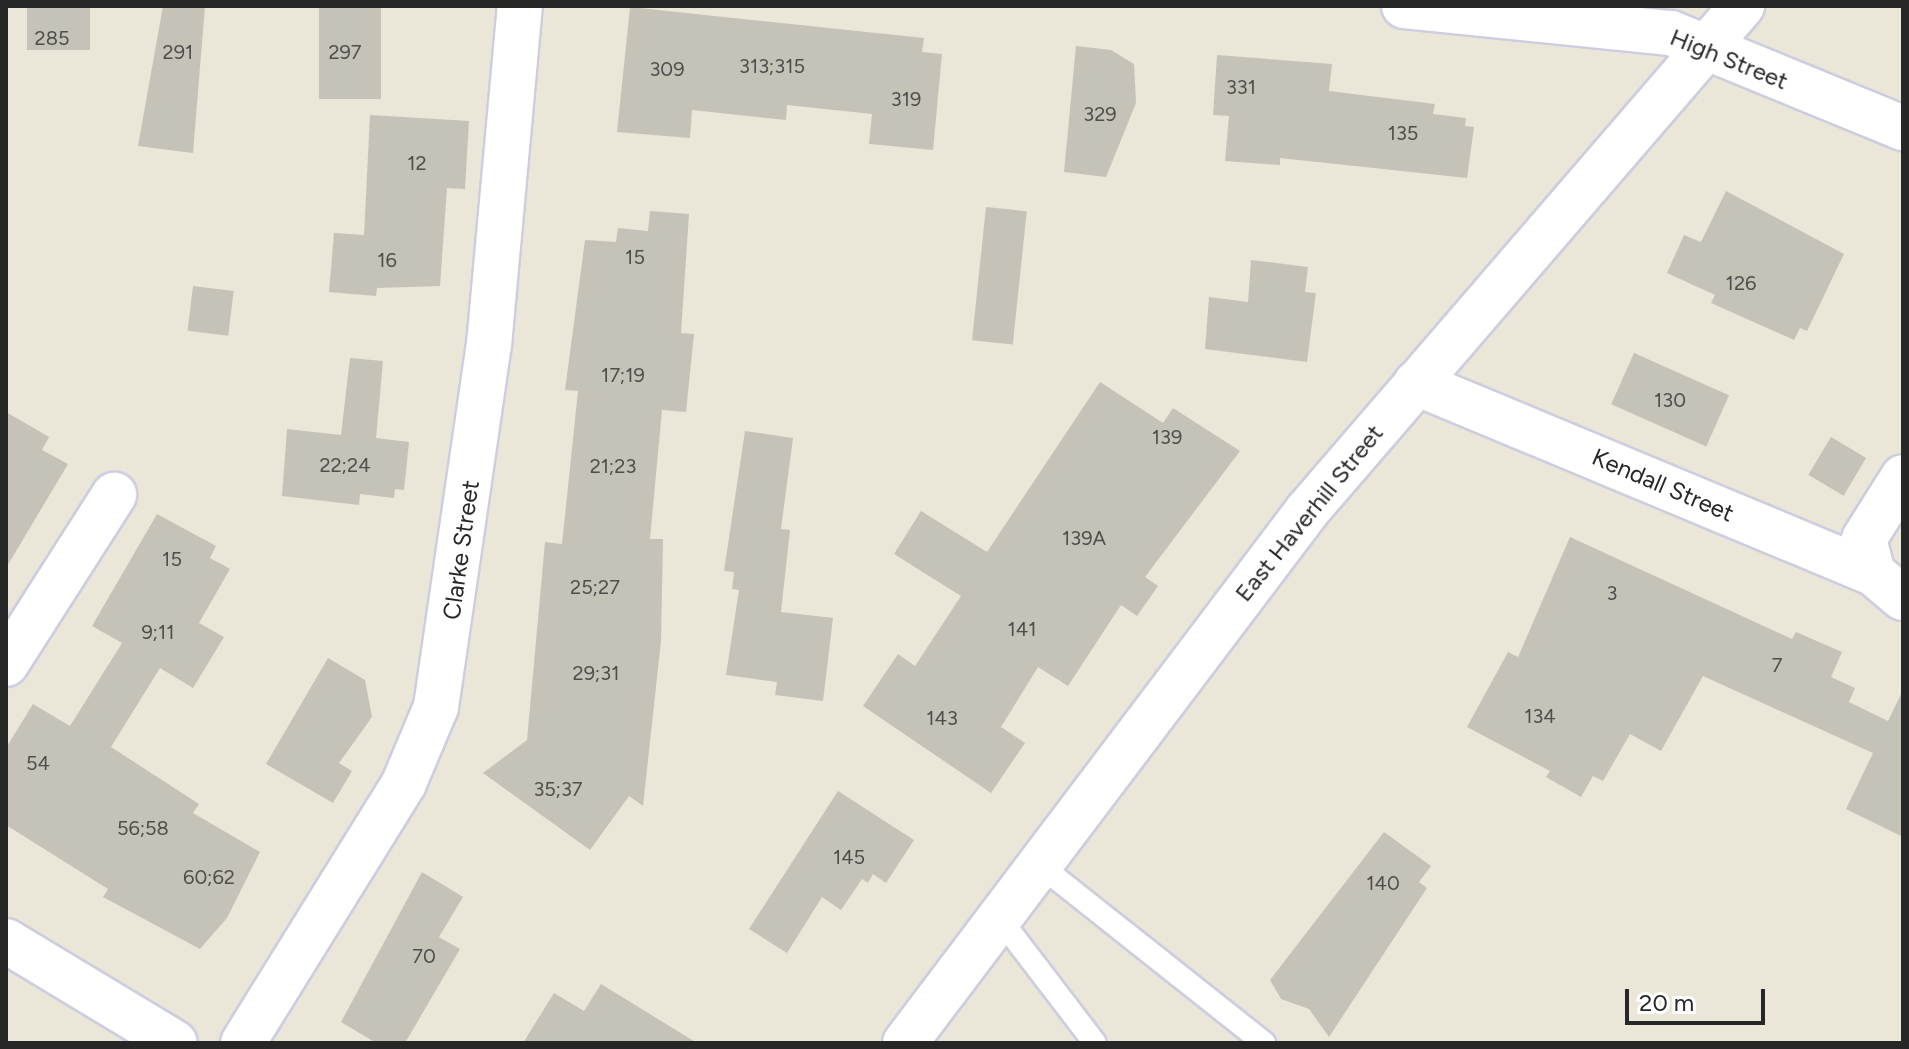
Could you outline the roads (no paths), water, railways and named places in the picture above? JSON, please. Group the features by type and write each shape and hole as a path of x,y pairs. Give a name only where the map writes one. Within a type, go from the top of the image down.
{"street":[{"name":"Clarke Street","path":"243,1043 404,783 436,707 489,345 520,6"},
{"name":"High Street","path":"1404,6 1671,33 1903,128"},
{"name":"East Haverhill Street","path":"905,1043 997,915 1307,511 1742,6"},
{"name":"Kendall Street","path":"1416,383 1888,585"},
{"path":"1888,585 1864,539 1903,477"},
{"path":"6,664 114,495"},
{"path":"6,941 175,1043"}],"lane":[{"path":"1037,863 1264,1043"},
{"path":"997,915 1095,1043"}]}
